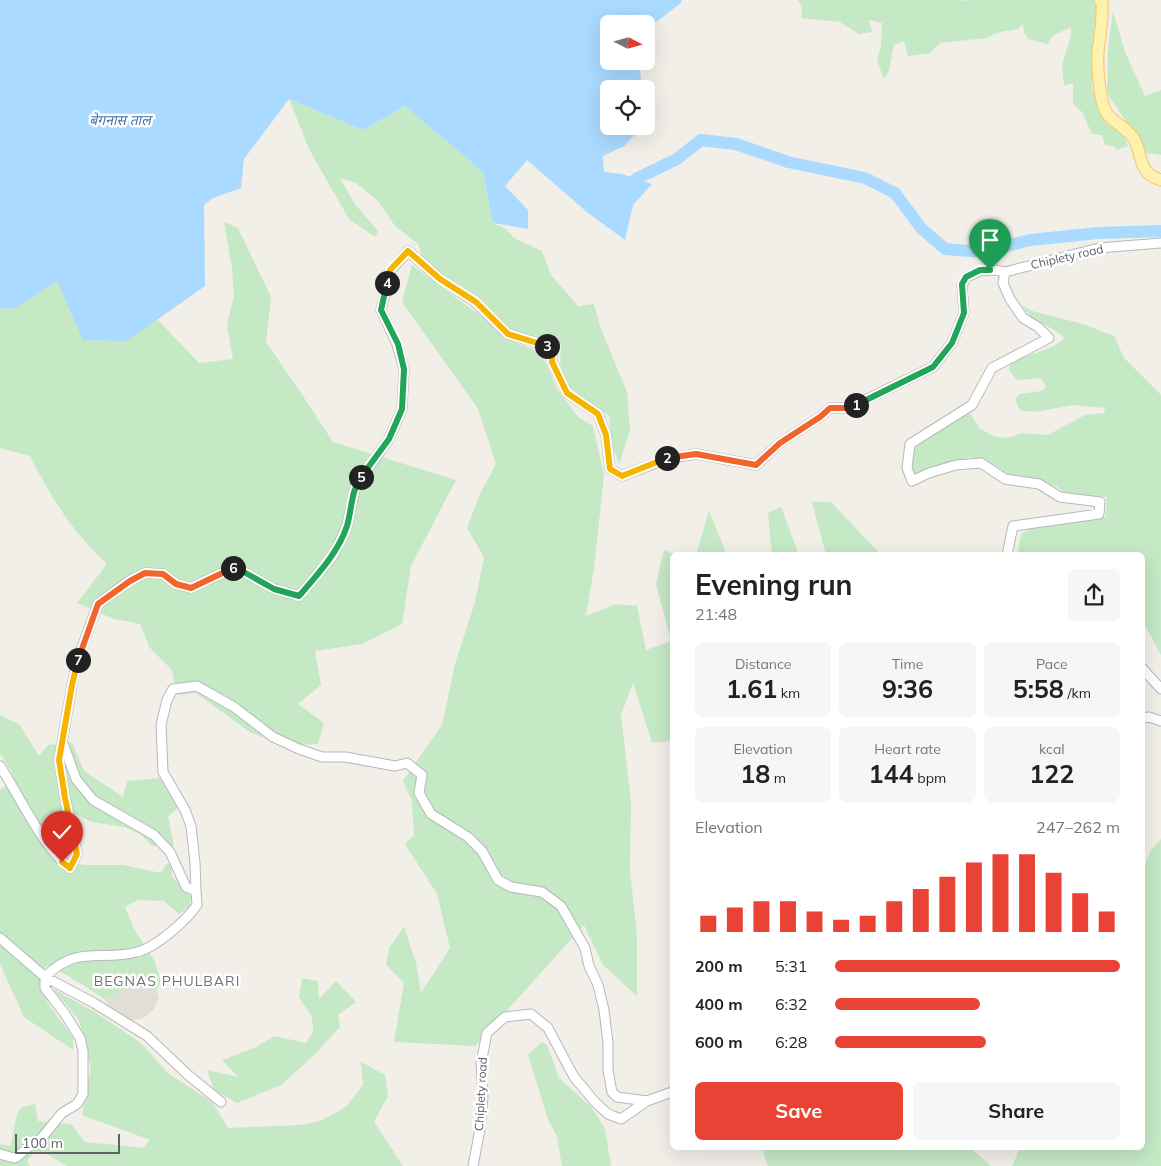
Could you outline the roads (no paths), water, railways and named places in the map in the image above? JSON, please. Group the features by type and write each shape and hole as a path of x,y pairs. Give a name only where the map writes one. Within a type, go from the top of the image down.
{"main road":[{"path":"1100,0 1102,2 1103,19 1098,45 1102,101 1106,113 1130,133 1136,142 1145,171 1153,178 1161,180"}],"street":[{"name":"Chiplety road","path":"62,741 77,661 98,604 130,581 145,573 163,574 176,584 191,588 235,567 274,589 299,596 333,556 347,526 356,485 389,439 402,409 404,369 398,344 381,310 390,270 408,251 440,279 476,302 508,334 553,348 552,362 567,393 598,414 606,435 610,469 622,476 666,458 696,454 756,465 780,443 820,417 830,408 849,408 933,367 952,343 964,313 962,284 966,277 980,270 1005,272 1099,248 1161,243"},
{"path":"1005,272 1004,283 1010,299 1023,318 1038,327 1049,338 992,368 972,405 910,444 907,468 912,481 929,473 956,465 981,463 1005,479 1039,484 1060,497 1100,502 1099,514 1013,526 1008,552"},
{"path":"1145,671 1161,689"},
{"path":"45,976 65,961 76,956 122,955 136,953 149,948 171,932 195,908 198,900 191,826 185,810 163,772 161,725 166,700 174,689 197,686 234,707 273,737 299,749 322,757 345,757 395,766 407,763 422,775 419,794 431,814 468,837 482,851 498,880 511,886 542,892 561,906 585,948 598,985 604,1010 608,1043 608,1070 612,1092 617,1097 647,1101"},
{"path":"1145,718 1161,720"},
{"path":"0,766 45,840 62,862 70,868 77,854 59,760 62,741"},
{"path":"62,741 76,779 93,800 154,835 170,852 186,886 196,891"},
{"path":"0,938 45,976 94,1003 147,1036 187,1074 221,1102"},
{"path":"0,1154 14,1158 17,1157 28,1147 40,1140 62,1113 77,1104 83,1094 84,1051 80,1038 45,988 45,976"},
{"name":"Chiplety road","path":"472,1166 480,1129 483,1096 481,1063 487,1033 505,1017 531,1014 548,1028 574,1077 608,1114 621,1119 647,1101 670,1093"}],"water":[{"name":"बेगनास ताल","path":"0,0 681,0 682,2 655,23 655,15 600,15 600,70 640,70 641,80 600,80 600,135 634,135 624,146 603,156 604,172 622,174 652,184 633,205 625,240 588,213 527,160 505,186 528,210 528,229 493,223 483,172 405,106 363,130 289,99 244,159 241,188 213,198 204,205 205,286 127,341 83,340 57,281 16,308 0,309"}],"waterway":[{"path":"636,179 677,159 701,140 736,144 788,162 865,178 895,193 921,228 945,249 983,252 1030,240 1098,233 1161,231"}],"district":[{"name":"BEGNAS PHULBARI","path":"167,981"}]}
